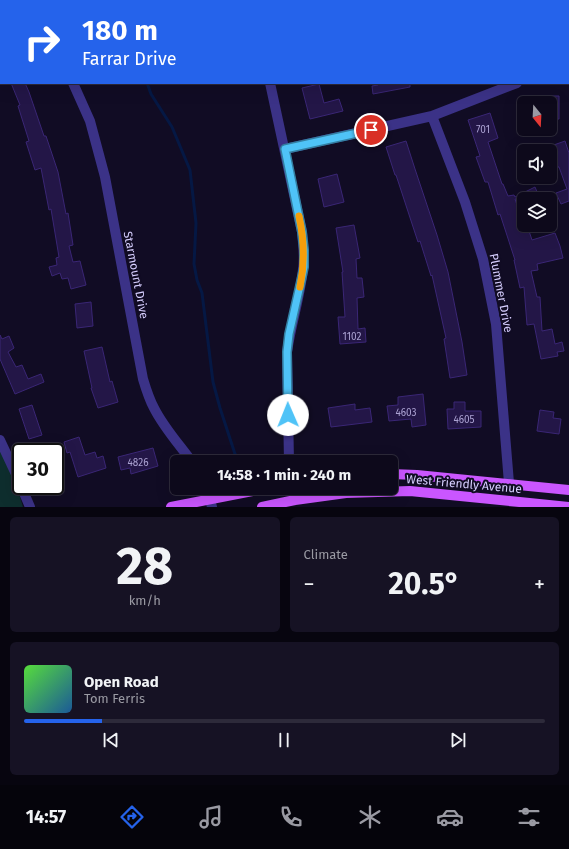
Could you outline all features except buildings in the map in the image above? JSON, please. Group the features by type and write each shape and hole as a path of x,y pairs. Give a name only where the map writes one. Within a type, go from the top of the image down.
{"main road":[{"name":"West Friendly Avenue","path":"398,474 509,483 569,490"},
{"name":"West Friendly Avenue","path":"262,507 295,500 346,493 410,491 511,504 569,507"},
{"path":"171,507 212,503 236,495"}],"street":[{"name":"Starmount Drive","path":"74,84 90,121 105,177 143,379 148,396 154,409 187,455"},
{"path":"270,84 302,232 304,250 304,267 289,334 287,352 289,455"},
{"path":"285,149 432,116 514,84"},
{"name":"Plummer Drive","path":"432,116 465,202 483,259 496,324 509,483"},
{"path":"0,440 12,466"},
{"path":"25,495 30,507"}],"green space":[{"path":"0,448 12,473 12,495 19,495 23,507 0,507"}],"waterway":[{"path":"147,84 151,94 172,127 190,170 196,223 194,264 197,280 202,293 213,382 236,455"}],"slow traffic":[{"path":"299,216 304,250 304,267 300,287"}],"route":[{"path":"288,415 287,352 289,334 304,267 304,250 302,232 285,149 371,130"}]}
